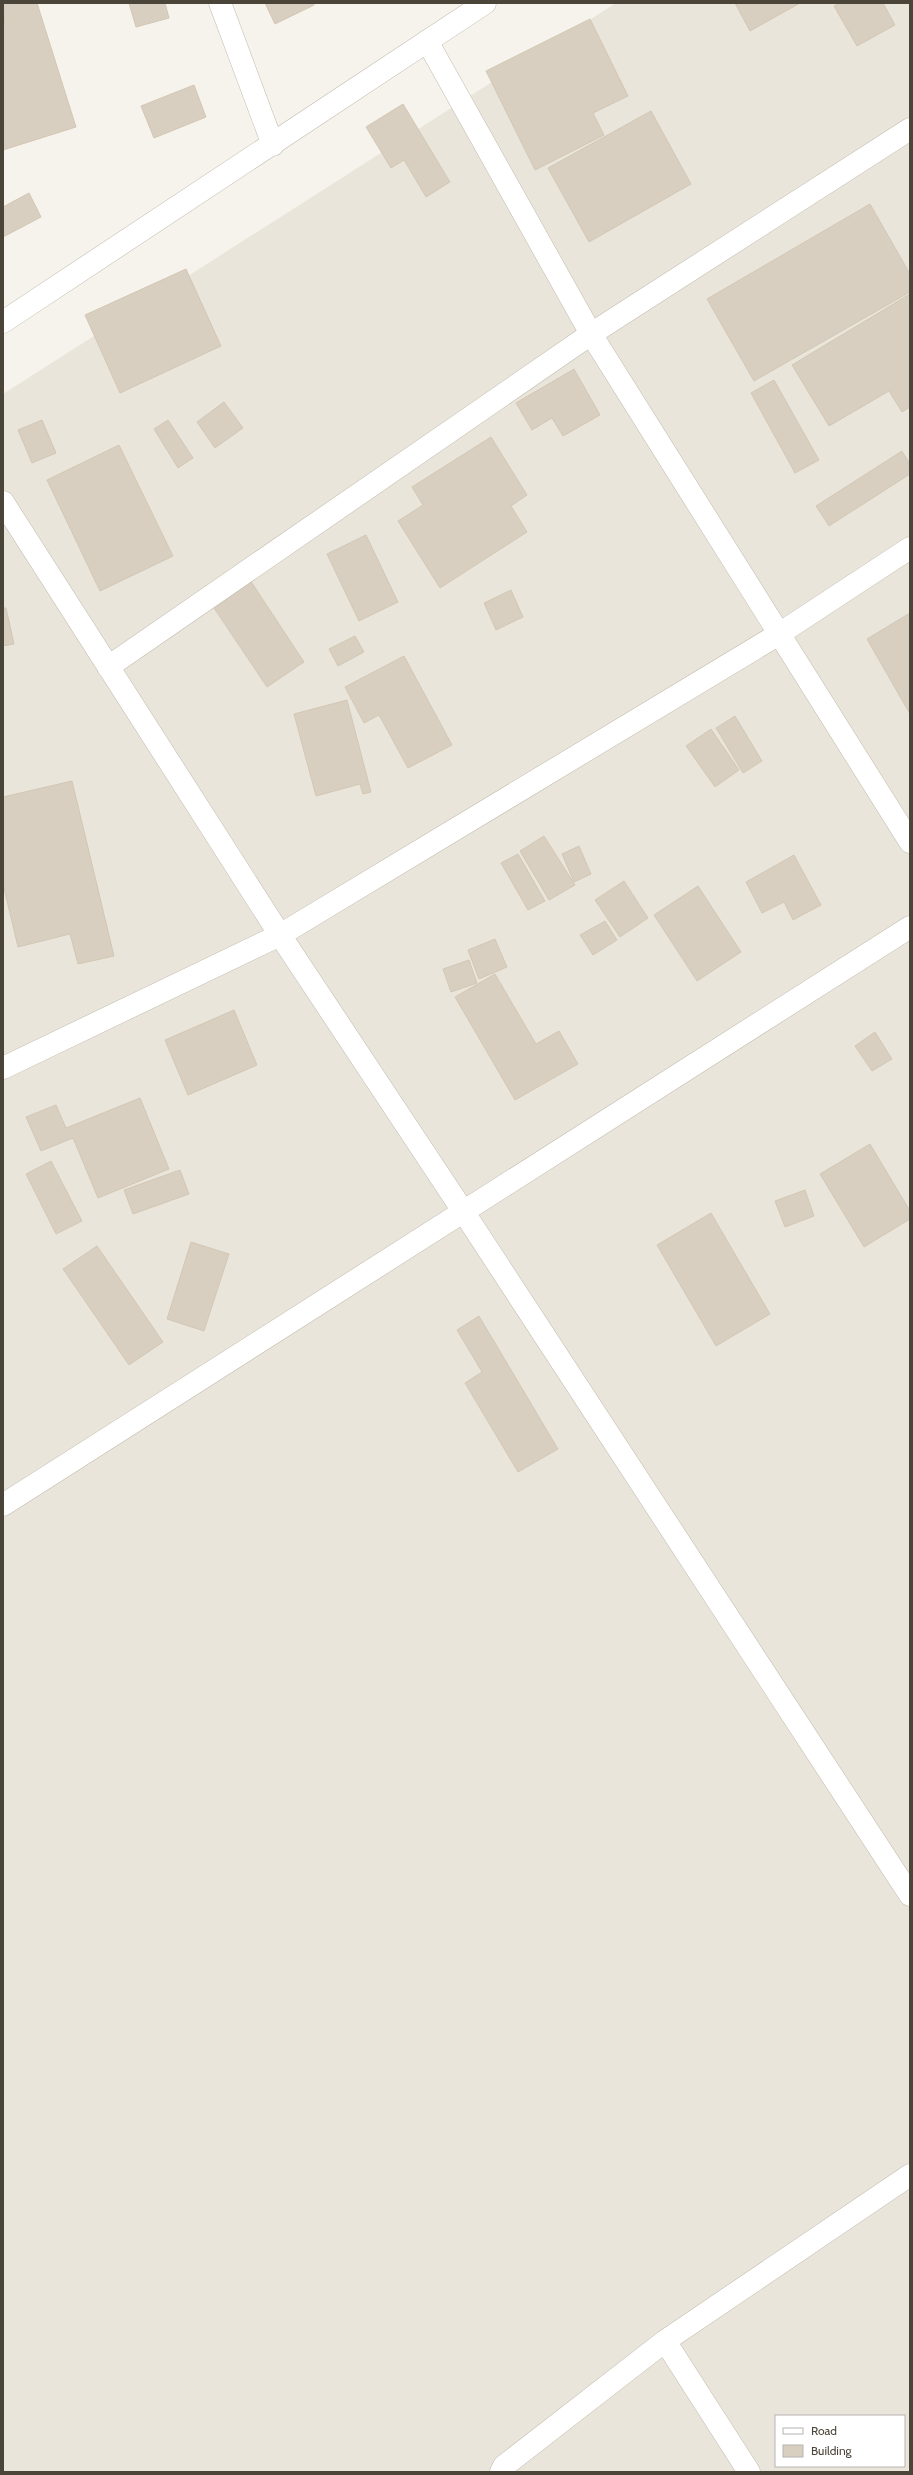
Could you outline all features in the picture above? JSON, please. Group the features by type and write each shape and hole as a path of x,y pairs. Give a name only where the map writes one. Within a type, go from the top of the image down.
{"street":[{"path":"220,3 273,145"},
{"path":"3,322 273,145 485,3"},
{"path":"427,41 591,334 910,842"},
{"path":"108,666 591,334 910,129"},
{"path":"3,502 280,935 463,1211 910,1895"},
{"path":"3,1068 280,935 779,634 910,548"},
{"path":"3,1505 910,927"},
{"path":"501,2472 504,2466 666,2341 910,2175"},
{"path":"666,2341 749,2472"}],"shaded area":[{"path":"616,3 910,3 910,2472 3,2472 3,394"}],"building":[{"path":"3,3 37,3 76,127 3,150 3,29 5,29"},
{"path":"129,3 165,3 169,18 136,27"},
{"path":"265,3 314,3 314,5 275,24"},
{"path":"735,3 800,3 750,31"},
{"path":"840,3 883,3 895,25 857,46 834,6"},
{"path":"590,19 628,96 593,113 604,135 535,170 486,71"},
{"path":"194,85 206,117 154,138 141,106"},
{"path":"403,104 450,182 426,197 404,160 391,168 366,127"},
{"path":"651,111 691,184 589,242 548,168"},
{"path":"29,193 41,217 3,237 3,207"},
{"path":"870,204 910,274 910,292 754,381 707,299"},
{"path":"186,269 221,346 120,393 85,315"},
{"path":"910,294 910,407 902,412 889,391 829,426 792,365"},
{"path":"574,369 600,415 563,436 552,418 532,430 516,403"},
{"path":"774,380 819,460 795,473 751,393"},
{"path":"224,402 243,428 215,448 197,422"},
{"path":"42,420 56,453 32,463 18,430"},
{"path":"168,420 193,458 178,468 154,429"},
{"path":"491,437 527,495 511,506 527,532 440,588 398,521 423,505 412,487"},
{"path":"119,445 173,556 100,591 47,480"},
{"path":"902,451 910,464 910,474 829,526 816,506"},
{"path":"366,535 398,602 359,621 327,554"},
{"path":"250,580 304,662 267,687 212,605"},
{"path":"511,590 523,617 496,630 484,603"},
{"path":"3,608 6,608 14,644 3,646"},
{"path":"910,613 910,714 867,639"},
{"path":"355,636 364,652 338,666 329,649"},
{"path":"404,656 452,745 408,768 379,715 364,723 345,687"},
{"path":"347,700 371,792 363,794 360,784 316,796 294,714"},
{"path":"735,716 762,761 743,773 716,728"},
{"path":"711,729 739,770 715,787 686,746"},
{"path":"72,781 114,956 78,964 70,934 18,947 3,884 3,797"},
{"path":"544,836 575,885 549,900 520,851"},
{"path":"579,846 591,874 574,882 562,854"},
{"path":"518,854 545,901 528,910 501,863"},
{"path":"794,855 821,905 793,920 784,902 762,913 746,882"},
{"path":"624,881 648,918 620,937 595,900"},
{"path":"698,886 741,952 697,981 654,915"},
{"path":"605,921 617,940 593,955 580,935"},
{"path":"495,939 507,967 479,979 468,950"},
{"path":"469,960 477,983 451,992 443,969"},
{"path":"495,974 536,1044 559,1031 578,1064 515,1100 455,997"},
{"path":"234,1010 257,1065 188,1095 165,1040"},
{"path":"875,1032 892,1059 872,1071 855,1046"},
{"path":"140,1098 169,1169 98,1198 73,1138 41,1151 26,1117 56,1105 66,1128"},
{"path":"870,1144 910,1211 910,1219 864,1247 820,1174"},
{"path":"51,1161 82,1221 56,1234 26,1174"},
{"path":"180,1170 189,1194 133,1214 124,1190"},
{"path":"805,1190 814,1216 785,1227 775,1201"},
{"path":"711,1213 770,1314 716,1346 657,1245"},
{"path":"191,1242 229,1254 204,1331 167,1319"},
{"path":"97,1246 163,1342 129,1365 63,1269"},
{"path":"479,1316 558,1449 518,1472 465,1383 482,1372 457,1330"}]}
